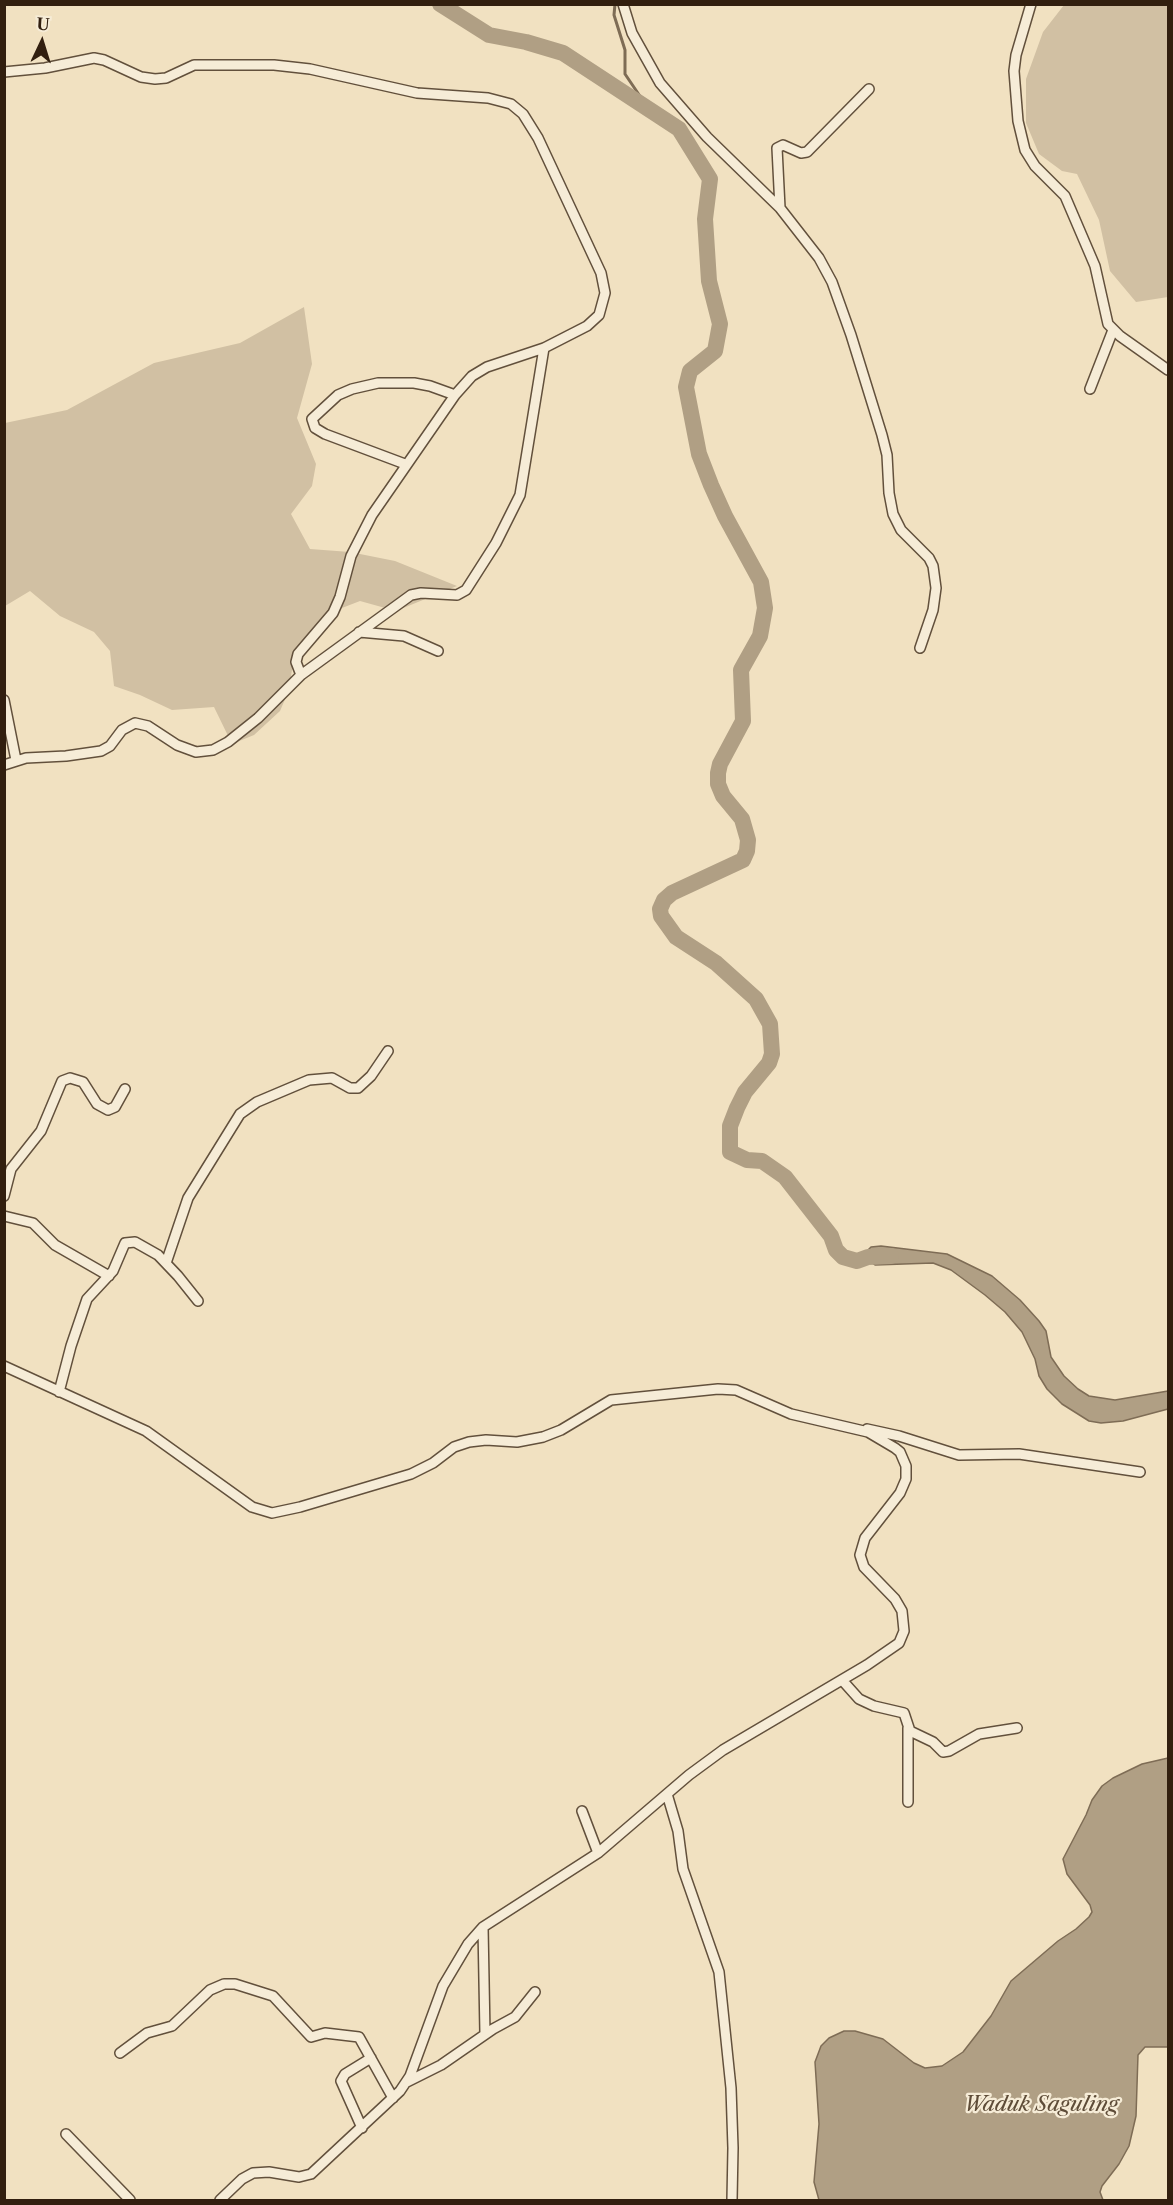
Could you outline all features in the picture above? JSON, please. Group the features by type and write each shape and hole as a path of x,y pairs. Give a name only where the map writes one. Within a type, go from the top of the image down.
{"street":[{"path":"623,4 632,33 660,83 707,137 780,208 819,258 832,282 882,435 887,454 889,492 894,514 902,530 929,558 933,566 936,588 933,610 920,648"},
{"path":"1031,4 1014,71 1018,121 1023,145 1030,161 1065,196 1095,266 1106,320 1113,330 1168,370"},
{"path":"4,72 45,68 94,58 104,60 141,77 155,79 166,78 194,65 274,65 310,69 417,93 488,98 510,104 523,114 538,138 601,273 605,286 602,307 595,320 587,326 544,348 487,366 472,376 455,395 405,464 372,515 351,556 340,597 333,613 298,654 297,666 301,675"},
{"path":"780,208 777,148 782,145 801,153 808,152 869,89"},
{"path":"1090,389 1113,330"},
{"path":"4,765 33,757 88,754 101,751 110,746 126,727 135,723 148,726 183,748 201,752 213,750 228,742 258,718 301,675 411,596 421,593 459,594 466,590 506,526 520,495 544,348"},
{"path":"405,464 324,434 315,428 312,419 338,395 352,388 378,382 414,383 455,395"},
{"path":"359,632 404,636 438,651"},
{"path":"4,700 16,760"},
{"path":"166,1263 188,1198 244,1110 293,1085 316,1079 335,1078 350,1088 358,1088 371,1076 388,1051"},
{"path":"4,1196 11,1169 40,1131 62,1081 74,1078 83,1082 99,1106 108,1110 115,1107 125,1089"},
{"path":"4,1216 33,1223 55,1245 110,1276"},
{"path":"59,1392 87,1299 110,1276 128,1241 141,1245 166,1263 198,1301"},
{"path":"4,1366 146,1431 252,1507 272,1513 411,1474 433,1463 454,1447 469,1442 486,1440 517,1442 543,1437 561,1430 600,1405 618,1399 730,1389 798,1416 868,1432 900,1452 906,1466 906,1479 900,1493 865,1538 860,1555 867,1572 899,1604 904,1626 903,1636 895,1647 723,1750 598,1853 483,1927 468,1944 443,1986 407,2082 393,2098 311,2174 299,2177 269,2172 253,2173 242,2179 220,2200"},
{"path":"855,1428 882,1431 959,1455 1019,1454 1140,1472"},
{"path":"842,1680 854,1695 874,1707 904,1713 911,1732 933,1742 944,1752 979,1734 1017,1728"},
{"path":"908,1725 908,1802"},
{"path":"667,1794 676,1824 683,1869 719,1972 732,2111 732,2200"},
{"path":"582,1811 598,1853"},
{"path":"483,1927 485,2034"},
{"path":"120,2053 147,2033 172,2026 210,1990 231,1983 273,1996 311,2037 331,2033 359,2037 393,2098"},
{"path":"407,2082 441,2065 485,2034 519,2014 535,1992"},
{"path":"362,2128 341,2081 345,2074 371,2058"},
{"path":"66,2134 130,2200"}],"shaded area":[{"path":"1064,5 1168,5 1168,297 1136,302 1110,271 1099,220 1077,174 1062,171 1039,154 1026,123 1026,79 1043,32"},
{"path":"304,307 312,364 297,418 316,464 312,486 291,514 310,549 350,552 395,561 457,586 396,611 360,601 329,613 294,656 289,690 280,711 254,735 232,744 214,707 172,710 114,686 110,651 94,632 60,616 30,591 5,606 5,423 67,410 154,363 240,343"}],"water":[{"path":"881,1246 947,1254 992,1276 1020,1300 1039,1321 1046,1331 1051,1357 1064,1376 1078,1389 1089,1396 1115,1400 1168,1391 1168,1409 1123,1421 1101,1423 1089,1421 1062,1404 1047,1389 1039,1376 1035,1359 1022,1332 1005,1312 985,1295 951,1270 933,1263 875,1265 869,1261 868,1250 871,1247"},
{"name":"Waduk Saguling","path":"1168,1758 1168,2047 1145,2047 1138,2055 1136,2116 1129,2146 1102,2186 1100,2192 1103,2200 819,2200 814,2182 819,2124 815,2062 821,2046 829,2038 844,2031 855,2031 883,2039 914,2063 925,2068 942,2066 963,2052 991,2016 1011,1981 1058,1941 1076,1929 1092,1912 1090,1905 1067,1874 1063,1859 1092,1800 1102,1786 1113,1778 1142,1764"}],"waterway":[{"path":"440,4 489,35 526,42 563,53 679,129 710,179 705,219 709,281 720,324 715,351 690,371 686,387 699,454 725,516 761,582 765,608 760,636 741,670 743,721 720,764 718,773 718,784 723,796 742,819 748,840 747,851 743,860 672,893 664,900 660,909 661,916 676,937 716,963 756,999 770,1024 772,1054 769,1063 745,1092 737,1108 730,1126 730,1152 747,1160 762,1161 785,1177 831,1236 836,1250 843,1257 857,1261 868,1257 891,1256"},
{"path":"615,4 614,15 625,50 625,74 648,108"}]}
